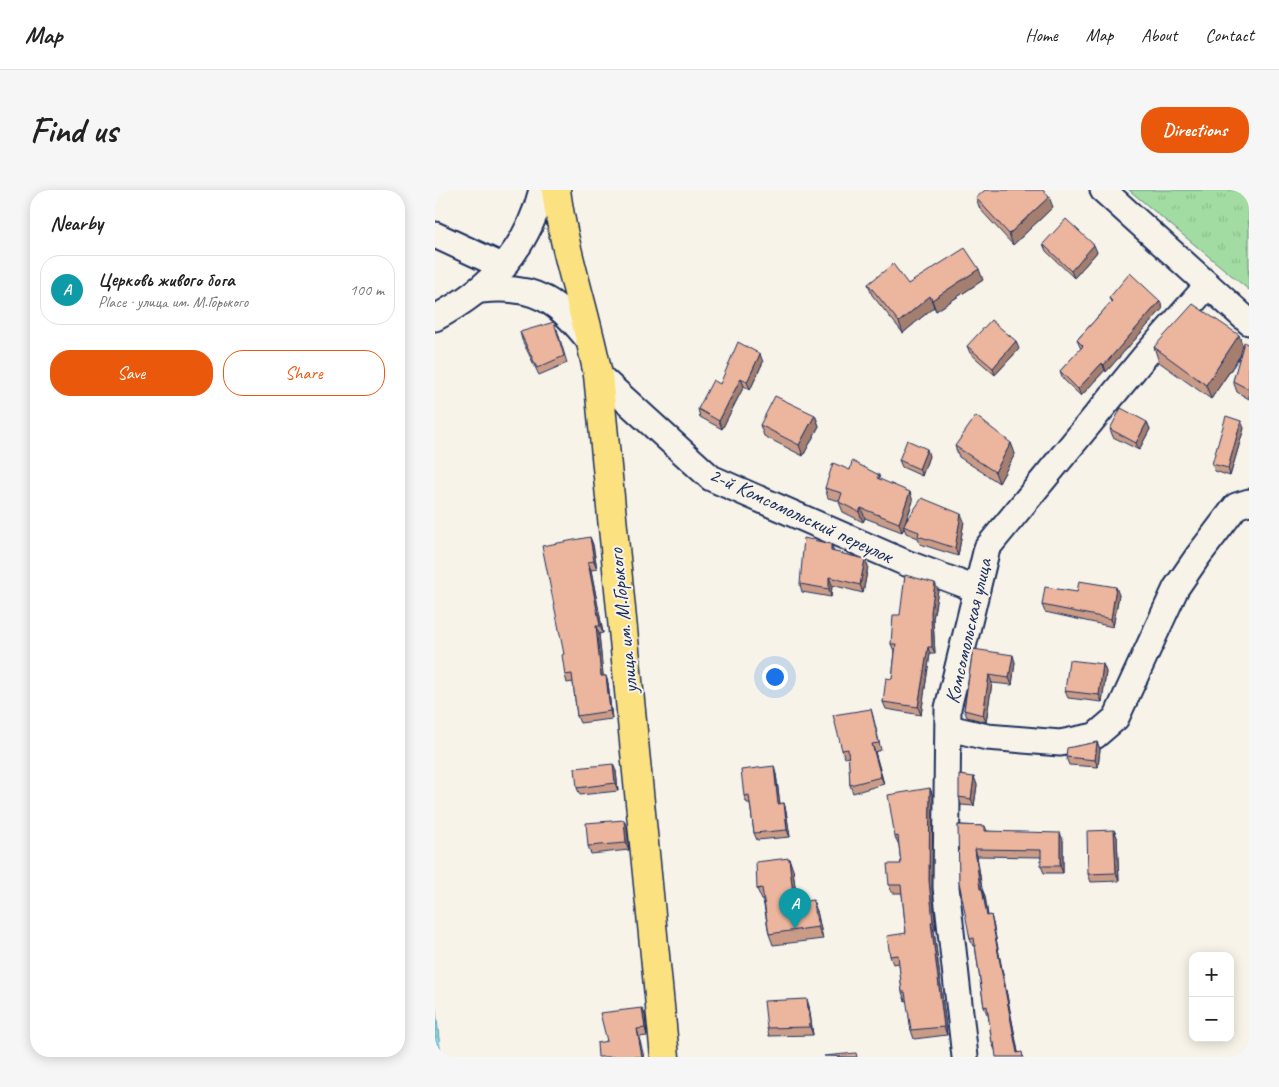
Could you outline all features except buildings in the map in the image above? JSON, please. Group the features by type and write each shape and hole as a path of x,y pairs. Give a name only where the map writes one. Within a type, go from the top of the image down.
{"main road":[{"name":"улица им. М.Горького","path":"556,190 570,265 593,346 598,375 665,1057"}],"street":[{"path":"435,318 481,290 504,267 532,224 542,190"},
{"path":"1103,190 1249,322"},
{"path":"435,235 504,267"},
{"name":"Комсомольская улица","path":"965,1057 946,887 949,708 987,548 1003,526 1145,356 1207,285"},
{"path":"481,290 518,290 546,299 571,318 593,346"},
{"name":"2-й Комсомольский переулок","path":"598,375 711,478 906,563 976,588"},
{"path":"949,728 987,737 1060,743 1095,736 1116,718 1176,588 1236,506 1249,502"}],"green space":[{"path":"1129,190 1249,190 1249,290"}],"water":[{"path":"435,1001 441,1057 435,1057"}],"place":[{"name":"Церковь живого бога","path":"795,929"}]}
